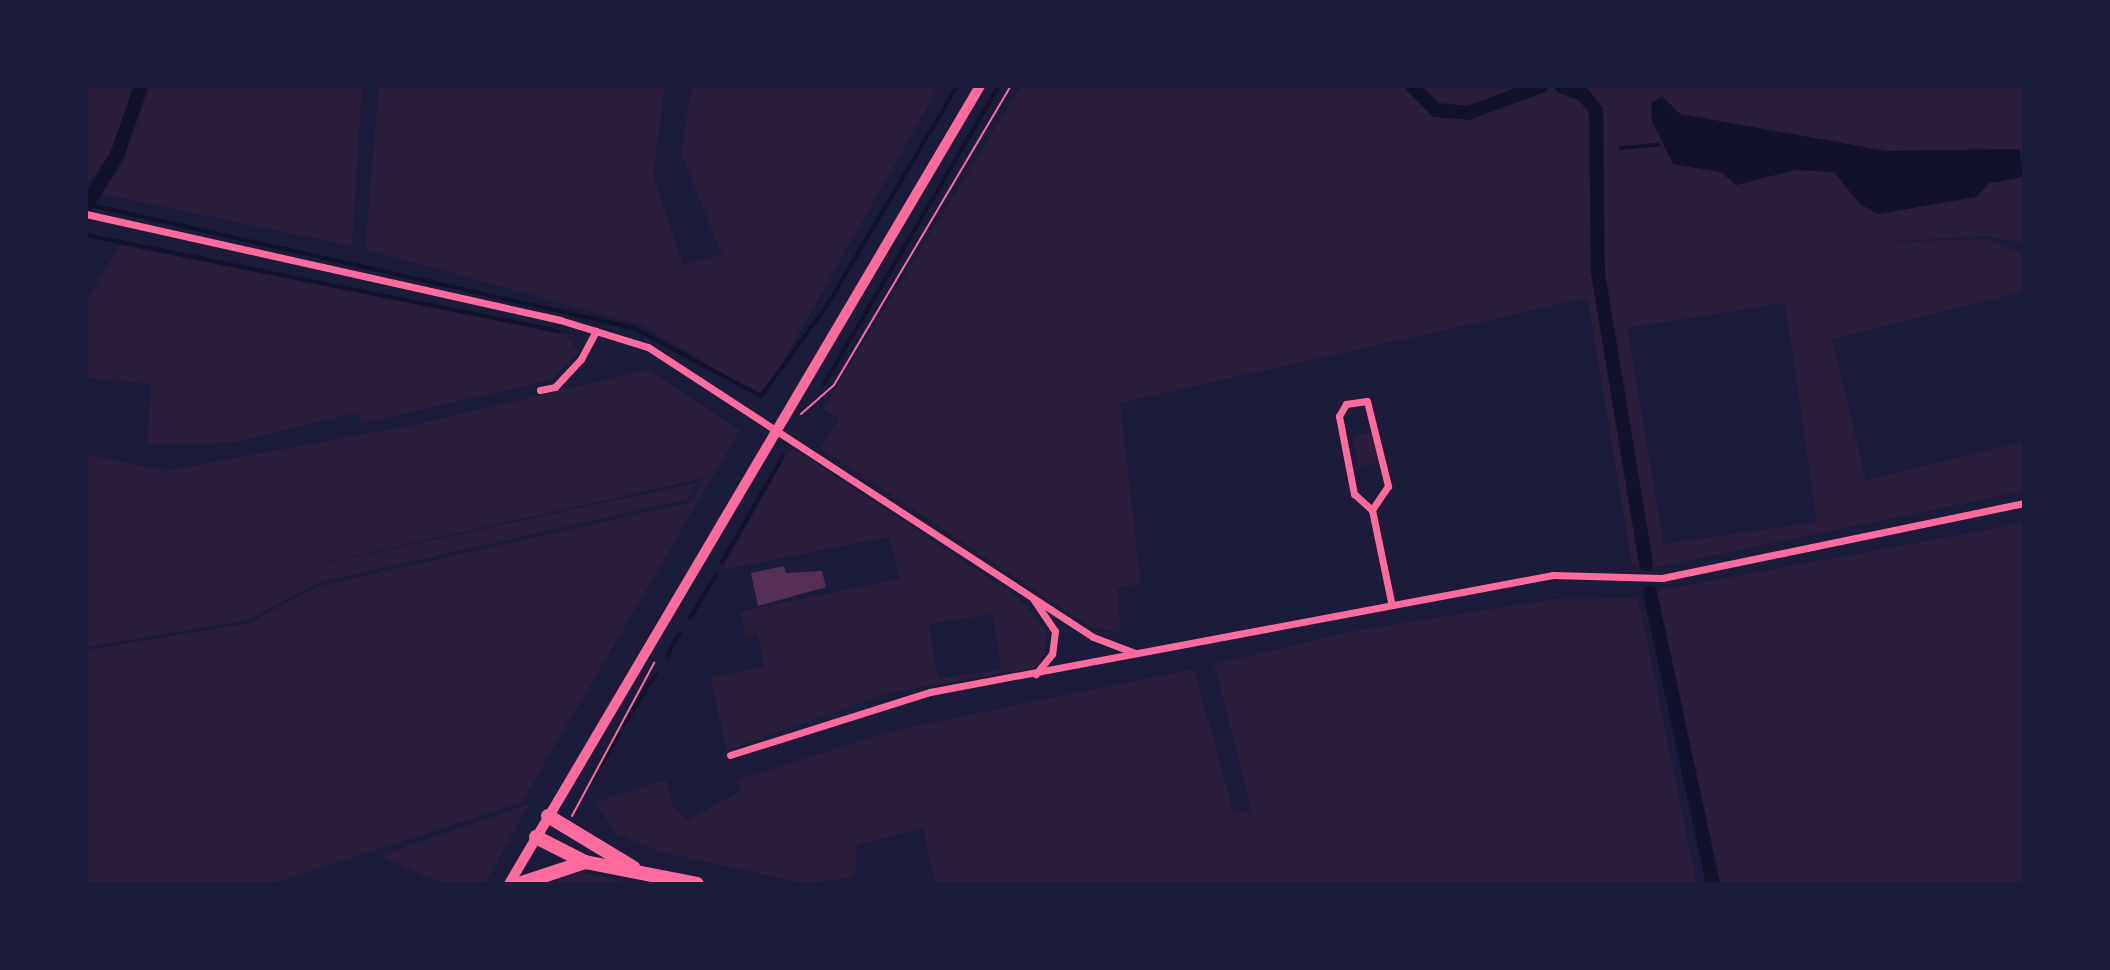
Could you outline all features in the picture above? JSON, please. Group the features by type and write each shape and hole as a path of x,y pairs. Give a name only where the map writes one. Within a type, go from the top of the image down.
{"highway":[{"path":"548,816 638,870"},
{"path":"536,837 585,862 697,884"},
{"path":"519,884 585,862"}],"main road":[{"path":"509,884 980,86"}],"street":[{"path":"86,214 596,331 648,347 787,434 1093,637 1137,654"},
{"path":"540,390 555,387 596,331"},
{"path":"1372,510 1388,486 1367,401 1346,404 1339,416 1354,494 1372,510 1391,602"},
{"path":"730,755 930,692 1036,674 1391,602 1553,575 1662,578 2024,503"},
{"path":"1032,597 1055,631 1052,654 1036,674"}],"path":[{"path":"787,434 834,385 1011,86"},
{"path":"566,827 657,660"}],"shaded area":[{"path":"86,86 134,86 109,155 86,186"},
{"path":"150,86 362,86 352,246 101,194 121,166"},
{"path":"379,86 665,86 653,175 683,265 722,255 681,153 692,86 939,86 767,390 755,393 644,326 365,249"},
{"path":"1021,86 2024,86 2024,152 1886,151 1680,114 1673,164 1721,172 1737,185 1795,169 1834,172 1860,204 2024,177 2024,243 1986,236 1867,243 1988,239 2024,255 2024,292 1832,339 1866,480 2024,442 2024,491 1652,568 1632,565 1587,298 1120,403 1141,584 1117,587 1121,633 1091,627 820,448 839,418 823,409","holes":["1785,303 1817,522 1664,544 1627,328"]},
{"path":"1662,96 1680,114 1886,151 2019,149 2024,177 1989,183 1976,197 1878,214 1860,204 1834,172 1795,170 1736,185 1721,172 1673,164 1652,121 1651,104"},
{"path":"120,245 567,335 578,352 551,380 363,423 356,413 235,442 147,445 151,384 86,378 86,301"},
{"path":"648,370 740,430 522,802 271,884 86,884 86,650 249,623 319,586 691,502 704,478 211,588 696,483 688,499 317,583 248,620 86,647 86,454 165,471 408,426"},
{"path":"1372,432 1378,462 1358,466 1352,436"},
{"path":"797,451 1016,596 1046,630 1045,654 1035,668 893,692 727,750 710,678 764,666 757,633 746,636 740,612 900,578 889,537 722,570 787,453","holes":["993,614 1001,669 938,679 929,624"]},
{"path":"2024,523 2024,884 1719,884 1655,591"},
{"path":"1638,598 1697,884 935,884 923,828 857,845 855,877 806,884 657,851 615,833 595,802 666,780 674,808 688,820 741,791 737,780 895,730 1194,669 1234,814 1251,810 1214,664 1353,631 1555,599"},
{"path":"529,804 485,884 443,884 380,856"},
{"path":"581,872 635,884 551,884"}],"building":[{"path":"784,566 786,573 822,571 826,587 758,606 751,573"}],"waterway":[{"path":"87,205 118,153 141,86"},
{"path":"86,204 634,328 761,396 826,307 957,86"},
{"path":"824,384 999,86"},
{"path":"1412,86 1436,110 1468,113 1541,86"},
{"path":"1561,86 1584,95 1596,111 1598,273 1646,564"},
{"path":"1621,148 1658,145"},
{"path":"86,235 558,331"},
{"path":"722,562 783,456"},
{"path":"690,618 716,575"},
{"path":"1650,592 1713,884"},
{"path":"667,656 680,633"},
{"path":"624,724 656,674"},
{"path":"592,781 619,734"}]}
